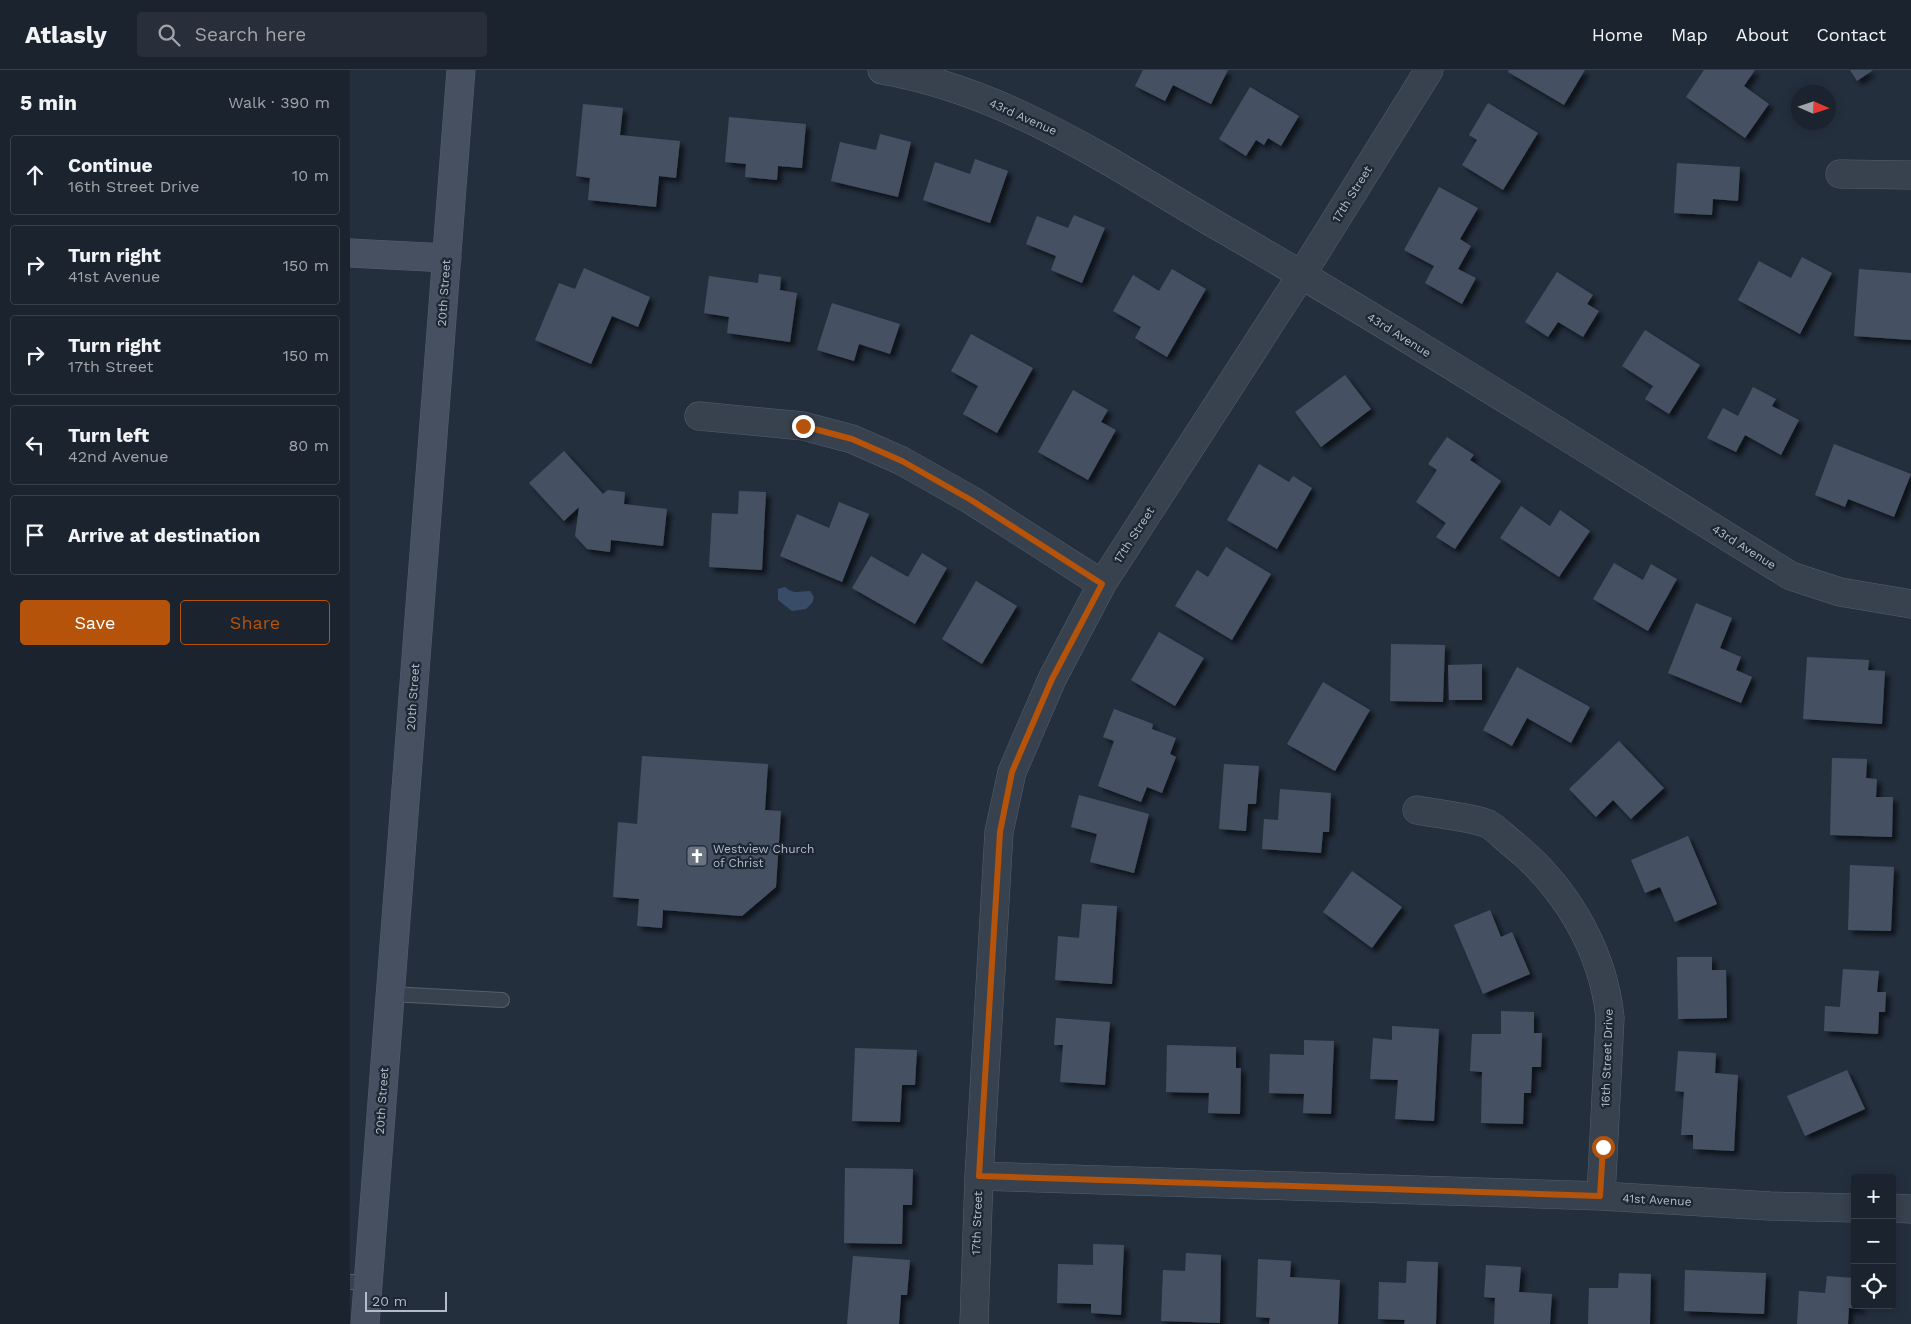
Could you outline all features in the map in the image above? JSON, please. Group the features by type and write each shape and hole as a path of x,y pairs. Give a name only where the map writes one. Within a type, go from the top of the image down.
{"main road":[{"name":"20th Street","path":"366,1324 359,1283 391,994 461,70"},
{"path":"350,253 447,258"}],"street":[{"name":"43rd Avenue","path":"882,70 971,94 1039,122 1302,274 1791,576 1840,592 1911,604"},
{"name":"17th Street","path":"974,1324 979,1176 1000,832 1010,781 1052,679 1102,584 1302,274 1429,70"},
{"path":"1840,174 1911,175"},
{"path":"699,416 803,426 852,439 902,461 971,500 1102,584"},
{"name":"16th Street Drive","path":"1417,810 1487,824 1530,857 1559,889 1584,931 1608,997 1610,1018 1600,1196"},
{"name":"41st Avenue","path":"979,1176 1600,1196 1770,1206 1851,1208"},
{"path":"1896,1208 1911,1209"}],"lane":[{"path":"391,994 502,1000"}],"water":[{"path":"785,587 794,592 810,591 814,597 812,603 806,609 792,611 778,600 778,589"}],"building":[{"path":"1143,70 1228,70 1211,104 1173,85 1165,101 1135,86"},
{"path":"1509,70 1585,70 1564,105 1508,72"},
{"path":"1704,70 1755,70 1744,86 1769,104 1745,138 1686,97"},
{"path":"1850,70 1873,70 1857,81"},
{"path":"1250,87 1299,116 1281,146 1268,138 1264,145 1256,140 1246,156 1219,139"},
{"path":"1488,103 1538,133 1503,190 1462,165 1477,140 1469,135"},
{"path":"583,104 623,108 620,135 680,141 676,178 659,176 656,207 588,200 590,178 576,176"},
{"path":"729,117 806,124 802,168 778,166 777,180 745,177 746,164 725,162"},
{"path":"880,134 911,142 898,197 831,181 840,142 876,150"},
{"path":"975,159 1008,171 990,223 923,200 935,162 970,174"},
{"path":"1677,163 1740,167 1738,201 1713,199 1712,215 1674,213"},
{"path":"1439,187 1478,208 1460,239 1471,246 1458,269 1476,278 1462,304 1425,283 1434,266 1404,250"},
{"path":"1074,215 1105,228 1082,283 1051,270 1056,256 1026,244 1037,216 1068,228"},
{"path":"1802,257 1832,273 1800,334 1738,300 1759,261 1791,278"},
{"path":"584,268 650,297 638,327 612,316 591,364 535,340 559,283 575,289"},
{"path":"1172,269 1206,289 1167,357 1135,338 1141,327 1113,311 1133,275 1159,291"},
{"path":"1859,269 1911,273 1911,340 1854,336"},
{"path":"1557,272 1593,295 1587,304 1599,311 1583,337 1558,322 1548,337 1525,322"},
{"path":"759,274 781,277 780,290 797,293 790,342 727,333 729,317 704,313 709,276 758,283"},
{"path":"832,303 900,324 890,354 859,344 854,361 817,350"},
{"path":"1645,330 1700,365 1669,414 1645,399 1653,386 1622,366"},
{"path":"971,334 1033,368 997,433 963,414 978,386 951,371"},
{"path":"1345,375 1371,409 1321,447 1295,412"},
{"path":"1753,387 1776,399 1772,406 1799,420 1781,455 1745,435 1736,452 1707,438 1723,408 1738,416"},
{"path":"1073,390 1108,410 1101,422 1116,430 1088,480 1038,452"},
{"path":"1447,437 1474,455 1470,460 1501,481 1455,549 1436,537 1446,523 1416,502 1437,470 1428,464"},
{"path":"1834,444 1911,474 1894,517 1848,499 1845,507 1815,495"},
{"path":"564,451 603,494 608,490 625,492 624,504 667,509 663,546 611,540 610,552 587,549 575,536 579,507 564,521 529,483"},
{"path":"1259,464 1289,482 1293,476 1312,488 1277,549 1227,520"},
{"path":"739,491 766,492 762,570 709,567 712,513 738,514"},
{"path":"839,502 869,514 842,582 780,556 797,514 829,528"},
{"path":"1521,506 1550,526 1560,510 1590,531 1559,577 1500,538"},
{"path":"1226,547 1271,574 1232,640 1175,606 1197,570 1208,577"},
{"path":"922,553 947,568 915,624 852,588 871,556 908,577"},
{"path":"1614,563 1643,580 1651,564 1677,579 1648,631 1593,599"},
{"path":"976,581 1017,606 982,664 942,639"},
{"path":"1696,603 1732,618 1720,648 1741,657 1736,670 1752,677 1741,703 1668,673"},
{"path":"1159,632 1204,658 1175,706 1131,680"},
{"path":"1391,644 1445,645 1443,702 1390,701"},
{"path":"1807,657 1869,660 1868,670 1885,671 1882,724 1803,719"},
{"path":"1482,664 1482,700 1449,700 1448,665"},
{"path":"1517,667 1590,707 1571,743 1527,718 1512,746 1483,730"},
{"path":"1323,682 1370,710 1335,771 1287,744"},
{"path":"1114,709 1153,724 1152,729 1176,738 1170,754 1176,757 1162,793 1147,787 1141,802 1098,786 1114,741 1103,737"},
{"path":"1619,741 1664,788 1631,819 1613,800 1596,817 1569,789"},
{"name":"Westview Church of Christ","path":"642,756 768,764 765,810 781,811 776,887 742,916 663,910 662,928 637,926 639,899 613,897 618,822 637,824"},
{"path":"1832,758 1867,759 1866,778 1877,779 1876,797 1893,797 1892,837 1830,835"},
{"path":"1224,764 1259,766 1256,804 1248,804 1246,831 1219,829"},
{"path":"1280,789 1331,793 1329,832 1323,832 1321,853 1262,849 1264,819 1278,820"},
{"path":"1079,795 1149,814 1134,873 1090,862 1097,834 1071,827"},
{"path":"1688,836 1717,904 1675,922 1660,887 1645,893 1631,860"},
{"path":"1850,865 1894,867 1891,931 1848,930"},
{"path":"1352,871 1402,907 1372,948 1323,912"},
{"path":"1082,904 1117,906 1112,984 1055,980 1058,936 1079,938"},
{"path":"1490,910 1501,937 1512,932 1530,974 1483,994 1454,925"},
{"path":"1677,957 1712,957 1712,970 1726,970 1727,1018 1678,1019"},
{"path":"1843,969 1879,971 1877,992 1886,992 1885,1012 1879,1012 1878,1034 1824,1031 1825,1006 1840,1007"},
{"path":"1501,1011 1534,1012 1534,1033 1542,1033 1541,1067 1532,1067 1531,1093 1524,1093 1523,1124 1481,1123 1482,1072 1470,1071 1472,1034 1501,1034"},
{"path":"1056,1018 1110,1022 1105,1085 1060,1082 1063,1045 1054,1045"},
{"path":"1392,1026 1439,1029 1434,1121 1395,1119 1398,1080 1370,1079 1373,1038 1392,1040"},
{"path":"1304,1040 1334,1041 1331,1114 1303,1113 1304,1094 1269,1093 1270,1054 1304,1055"},
{"path":"1167,1045 1236,1047 1236,1068 1241,1068 1240,1114 1208,1113 1209,1093 1166,1092"},
{"path":"855,1048 917,1050 915,1085 902,1085 900,1122 852,1121"},
{"path":"1678,1051 1716,1053 1715,1073 1738,1075 1734,1151 1693,1149 1693,1135 1681,1135 1684,1092 1675,1091"},
{"path":"1847,1070 1865,1109 1805,1136 1787,1096"},
{"path":"845,1168 913,1169 912,1205 903,1205 902,1244 844,1243"},
{"path":"1093,1244 1124,1245 1121,1315 1091,1313 1091,1304 1057,1303 1058,1264 1093,1265"},
{"path":"1186,1253 1221,1255 1220,1323 1161,1321 1163,1270 1185,1271"},
{"path":"853,1256 910,1260 907,1295 901,1295 899,1324 847,1324"},
{"path":"1258,1259 1291,1261 1290,1277 1340,1280 1338,1324 1269,1324 1270,1318 1256,1317"},
{"path":"1407,1261 1438,1262 1436,1324 1404,1324 1405,1320 1378,1319 1379,1282 1406,1283"},
{"path":"1486,1265 1521,1267 1519,1292 1552,1294 1550,1324 1494,1324 1495,1298 1484,1297"},
{"path":"1685,1270 1766,1273 1764,1314 1684,1311"},
{"path":"1619,1273 1651,1274 1650,1324 1588,1324 1589,1288 1618,1288"},
{"path":"1827,1276 1851,1278 1851,1308 1849,1308 1848,1324 1797,1324 1799,1291 1825,1293"}],"place":[{"name":"Westview Church of Christ","path":"697,856"}],"route":[{"path":"803,426 852,439 902,461 971,500 1102,584 1052,679 1012,772 1000,832 979,1176 1600,1196 1603,1147"}]}
